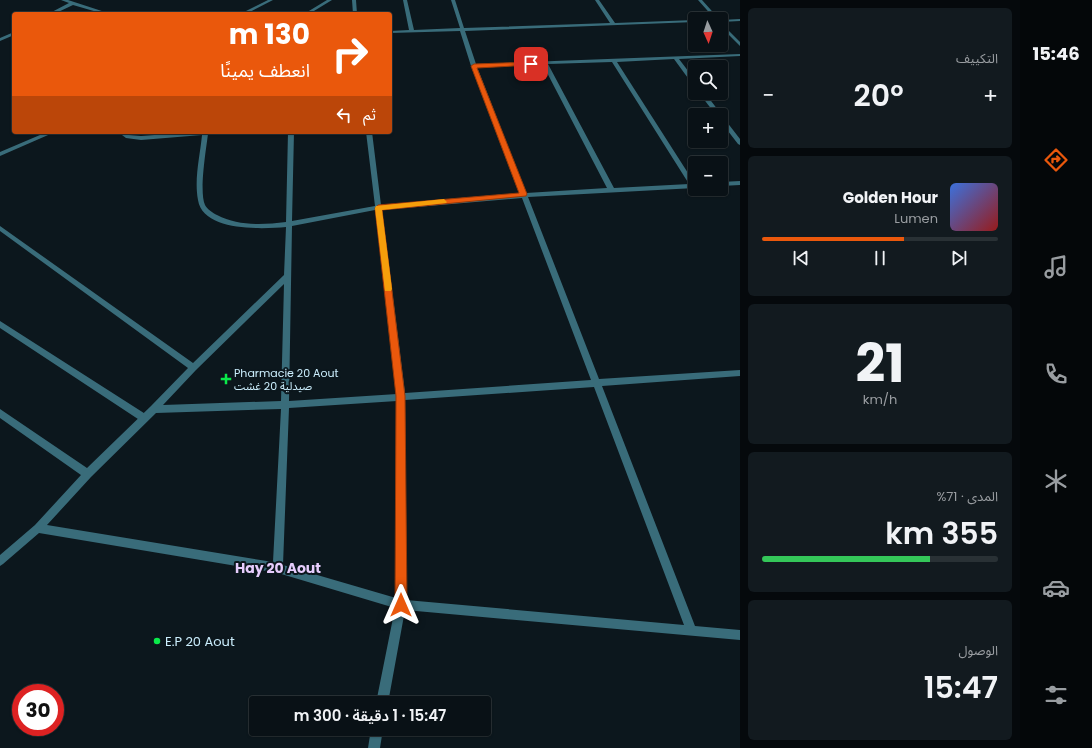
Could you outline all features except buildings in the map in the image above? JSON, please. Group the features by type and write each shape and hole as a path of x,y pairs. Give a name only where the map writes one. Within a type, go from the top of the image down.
{"street":[{"path":"63,0 75,1 104,12"},
{"path":"246,12 270,0"},
{"path":"309,12 330,0"},
{"path":"354,0 355,12"},
{"path":"405,0 412,31"},
{"path":"453,0 474,66 692,630"},
{"path":"597,0 613,23"},
{"path":"700,0 711,12"},
{"path":"54,12 75,1"},
{"path":"728,21 740,20"},
{"path":"392,32 688,21"},
{"path":"728,30 740,45"},
{"path":"0,40 12,34"},
{"path":"474,66 740,55"},
{"path":"676,58 688,74"},
{"path":"614,60 688,177"},
{"path":"545,63 611,189"},
{"path":"707,100 714,108"},
{"path":"728,127 740,143"},
{"path":"0,154 47,134"},
{"path":"124,134 128,137 141,138 192,134"},
{"path":"205,134 201,192 202,205 220,220 242,225 261,227 288,224 378,208 524,194 688,186"},
{"path":"278,568 285,404 291,134"},
{"path":"369,134 401,396 401,605 383,696"},
{"path":"728,184 740,183"},
{"path":"0,228 193,368"},
{"path":"0,561 38,528 88,474 193,368 287,277"},
{"path":"0,324 144,418"},
{"path":"154,409 285,404 740,373"},
{"path":"0,413 88,474"},
{"path":"38,528 278,568 401,605 740,635"},
{"path":"374,748 376,736"}],"slow traffic":[{"path":"388,289 378,208 444,202"}],"place":[{"name":"Pharmacie 20 Aout صيدلية 20 غشت","path":"226,379"},
{"name":"E.P 20 Aout","path":"157,641"}],"district":[{"name":"Hay 20 Aout","path":"278,568"}],"route":[{"path":"401,605 401,396 378,208 524,194 474,66 531,64"}]}
